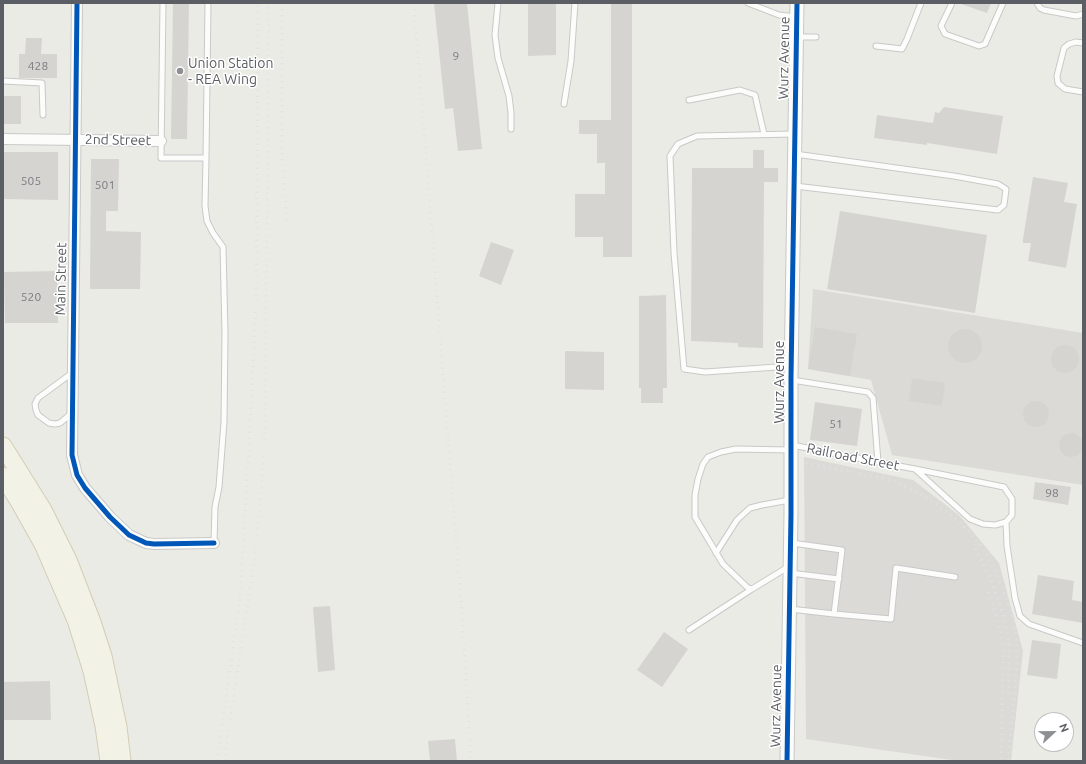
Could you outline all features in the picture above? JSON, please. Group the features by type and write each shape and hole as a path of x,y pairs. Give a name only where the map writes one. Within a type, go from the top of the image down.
{"main road":[{"path":"3,446 43,510 68,560 103,656 118,726 122,761"},
{"path":"3,476 43,544 76,620 92,671 104,726 109,761"}],"street":[{"name":"Main Street","path":"76,3 72,455 77,475 85,488 129,535 146,543 154,544 214,544"},
{"name":"Wurz Avenue","path":"787,761 791,543 791,366 797,3"},
{"name":"2nd Street","path":"3,139 161,141"}],"lane":[{"path":"163,3 161,158 206,158"},
{"path":"208,3 205,206 207,221 223,247 225,325 224,422 219,487 215,507 214,544"},
{"path":"498,3 495,35 498,58 509,96 511,128"},
{"path":"564,104 571,61 574,3"},
{"path":"748,3 797,18"},
{"path":"876,46 902,48 921,3"},
{"path":"952,3 941,26 945,34 979,46 985,44 1003,3"},
{"path":"1037,3 1040,8 1044,10 1076,16 1083,14"},
{"path":"797,37 816,37"},
{"path":"1083,43 1076,42 1069,44 1064,48 1057,76 1058,83 1065,88 1083,92"},
{"path":"3,81 42,83 42,115"},
{"path":"689,100 740,90 755,95 764,134"},
{"path":"791,366 705,372 684,369 674,253 670,156 678,144 697,136 795,134"},
{"path":"794,186 998,210 1004,205 1006,188 998,184 968,179 795,154"},
{"path":"72,373 38,398 35,404 38,415 49,423 55,424 60,422 72,413"},
{"path":"791,380 868,392 873,398 878,462"},
{"name":"Railroad Street","path":"752,589 748,588 723,564 695,516 695,495 698,479 703,464 708,457 720,452 736,449 791,447 915,469 1004,487 1012,499 1012,515 1006,522 995,525 983,524 970,519 915,469"},
{"path":"716,553 737,520 750,508 791,500"},
{"path":"1006,522 1007,546 1015,598 1020,616 1029,624 1083,643"},
{"path":"791,543 842,550 834,614"},
{"path":"790,609 890,619 896,568 955,577"},
{"path":"689,630 752,589 790,569 839,579"}],"shaded area":[{"path":"813,289 1083,333 1083,485 892,455 871,380 808,369"},
{"path":"804,457 913,480 960,516 999,563 1023,651 1011,761 959,761 806,739"}],"building":[{"name":"Union Station - REA Wing","path":"173,3 189,3 187,139 171,139"},
{"path":"434,3 467,3 482,149 458,151 453,108 445,109"},
{"path":"528,3 556,3 556,55 528,56"},
{"path":"611,3 632,3 632,257 603,257 603,237 575,237 575,194 605,194 605,163 597,163 597,134 579,134 579,120 611,120"},
{"path":"991,3 987,13 961,4"},
{"path":"26,38 42,38 41,54 57,54 57,78 19,78 19,54 25,54"},
{"path":"3,96 21,96 21,124 3,124"},
{"path":"944,107 1003,116 997,154 927,143 927,145 874,138 877,115 933,123 935,112 939,113"},
{"path":"753,150 764,150 764,168 778,168 778,182 764,182 763,348 738,347 738,343 691,341 692,168 753,168"},
{"path":"3,152 58,152 58,200 3,199"},
{"path":"91,159 119,159 118,211 106,211 106,231 141,232 140,289 90,289"},
{"path":"1033,177 1068,183 1064,202 1077,204 1066,268 1028,261 1031,243 1023,243 1023,239"},
{"path":"840,211 987,235 975,313 827,289"},
{"path":"491,242 514,250 501,285 479,276"},
{"path":"57,271 58,323 5,323 4,272"},
{"path":"666,295 667,388 663,388 663,403 641,403 641,388 639,388 639,296"},
{"path":"815,327 857,334 850,376 808,369"},
{"path":"965,329 977,334 982,346 977,358 965,363 953,358 948,346 953,334"},
{"path":"1065,345 1075,349 1079,359 1075,369 1065,373 1055,369 1051,359 1055,349"},
{"path":"565,351 604,352 604,390 565,389"},
{"path":"912,378 945,383 942,406 909,401"},
{"path":"1036,401 1045,405 1049,414 1045,423 1036,427 1027,423 1023,414 1027,405"},
{"path":"815,402 862,409 857,446 810,440"},
{"path":"1071,433 1076,434 1082,440 1082,450 1076,456 1071,457 1066,456 1060,450 1059,445 1060,440 1066,434"},
{"path":"1035,482 1071,487 1068,505 1033,499"},
{"path":"1038,575 1074,581 1072,600 1083,602 1083,623 1032,614"},
{"path":"330,606 335,670 318,672 313,607"},
{"path":"664,632 688,649 662,687 637,670"},
{"path":"1032,640 1061,644 1057,679 1027,675"},
{"path":"50,681 51,720 3,720 3,682"},
{"path":"455,739 457,761 430,761 428,741"}],"railway":[{"path":"217,761 240,598 247,481 256,304 258,3"},
{"path":"224,761 255,555 262,483 265,429 269,3"},
{"path":"282,3 282,154 287,223"},
{"path":"414,3 464,642 471,761"},
{"path":"806,463 891,480 919,493 942,508 967,529 984,550 996,572 1012,613 1017,644 1017,670 1008,761"},
{"path":"975,549 990,577 1003,613 1009,644 1009,697"},
{"path":"988,592 996,615 1003,644 1001,761"}],"cycle path":[{"path":"77,3 72,455 77,475 85,488 110,517 129,535 146,543 154,544 214,543"},
{"path":"787,761 797,3"}],"place":[{"name":"Union Station - REA Wing","path":"180,71"}]}
